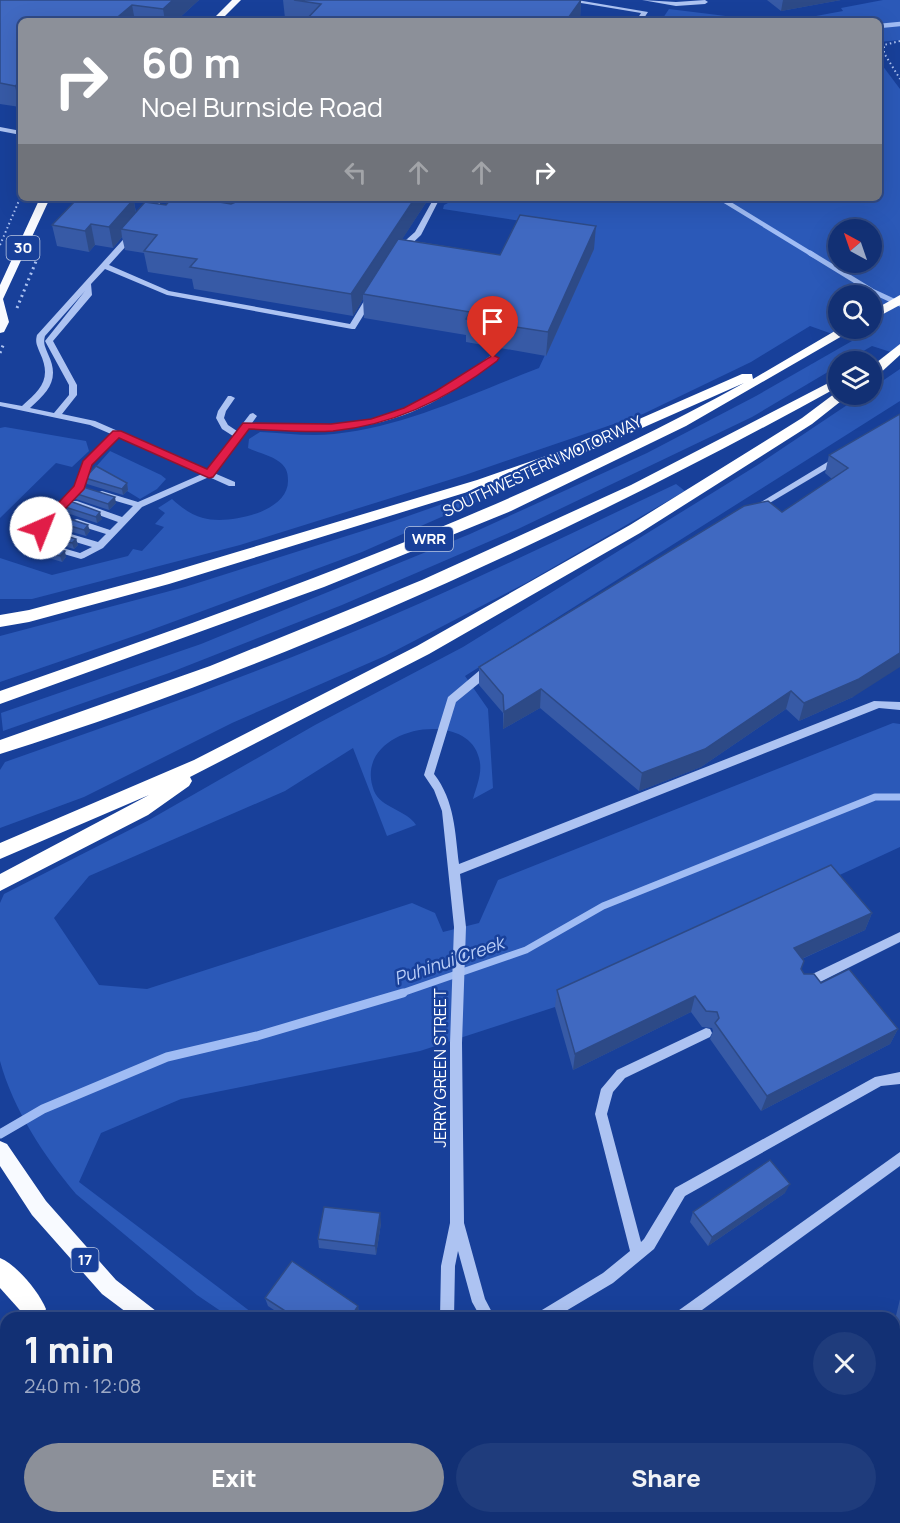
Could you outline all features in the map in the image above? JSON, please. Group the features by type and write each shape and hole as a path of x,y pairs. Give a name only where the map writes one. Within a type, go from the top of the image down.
{"highway":[{"path":"882,310 900,299"},
{"path":"0,621 29,616 164,580 493,479 594,444 828,339"},
{"name":"SOUTHWESTERN MOTORWAY","path":"0,698 371,563 507,507 723,402 832,339"},
{"path":"882,356 896,349"},
{"path":"882,363 896,349"},
{"name":"WRR","path":"2,747 304,634 527,541 697,458 828,387"},
{"path":"0,851 200,765 414,655 625,535 788,434 828,405"},
{"path":"0,627 29,616"},
{"path":"0,883 141,810 178,786 200,765"},
{"path":"0,1270 37,1312"}],"main road":[{"path":"218,18 237,0"},
{"name":"30","path":"0,297 44,201"},
{"path":"0,302 3,322 0,330"},
{"name":"17","path":"0,1150 28,1193 109,1287 141,1312"},
{"path":"0,1259 38,1312"}],"street":[{"path":"566,0 645,12 641,18"},
{"path":"645,0 676,4 705,2"},
{"path":"0,129 18,132"},
{"path":"396,256 402,246 418,233 434,201"},
{"path":"24,409 47,388 51,376 50,363 39,343 41,334 105,266 157,202 167,208"},
{"path":"105,266 166,293 352,327 377,287"},
{"path":"57,415 73,395 73,385 49,341 89,293 88,285"},
{"path":"246,426 331,428 373,422 408,410 440,394 473,374 493,358"},
{"path":"231,398 220,418 225,427 238,436"},
{"path":"0,404 92,423 232,484"},
{"path":"117,433 87,464 80,487 29,541 81,556 99,546 139,505 209,474 253,416"},
{"path":"747,513 849,452"},
{"path":"80,487 139,505"},
{"path":"67,501 122,520"},
{"path":"53,514 111,532"},
{"path":"41,528 99,546"},
{"name":"JERRY GREEN STREET","path":"485,1312 476,1294 458,1223 456,1043 460,927 447,811 439,788 429,775 452,700 480,674 501,661"},
{"path":"454,871 878,704 900,706"},
{"path":"803,984 900,937"},
{"path":"637,1254 601,1114 607,1089 621,1074 706,1033"},
{"path":"552,1312 608,1278 637,1254 654,1238 680,1192 879,1081 900,1078"},
{"path":"688,1312 900,1158"},
{"name":"JERRY GREEN STREET","path":"447,1312 448,1266 458,1223"}],"path":[{"path":"900,41 884,45 884,54 900,79"},
{"path":"0,245 19,201"},
{"path":"17,311 42,247"},
{"path":"0,353 4,342"}],"shaded area":[{"path":"883,0 900,0 900,40 882,42 882,18 805,18 843,11 841,8"},
{"path":"669,9 742,18 663,18"},
{"path":"882,65 900,89 900,355 872,346 863,351 835,351 852,341 846,339 882,339 882,285 828,285 828,332 810,326 751,362 643,414 465,475 240,545 32,599 0,599 0,558 52,575 128,556 133,549 142,551 164,527 155,524 165,513 158,508 172,499 194,515 214,520 240,518 267,509 285,492 288,476 279,461 248,448 249,439 260,432 325,435 361,430 438,408 539,368 593,250 566,228 443,209 444,205 452,201 882,201"},
{"path":"828,355 828,372 752,417 518,529 342,605 169,673 3,731 1,713 201,644 470,534 647,453 756,396"},
{"path":"900,369 900,401 465,676 488,709 493,788 473,799 480,773 479,758 470,742 454,732 434,729 413,731 394,739 379,752 371,769 374,791 377,797 407,816 416,825 387,836 353,748 285,791 89,876 54,918 99,985 147,989 412,903 435,913 443,932 479,923 498,880 893,723 900,724 900,847 555,1007 420,1051 181,1099 101,1133 79,1182 251,1312 222,1312 197,1295 76,1194 52,1164 21,1114 0,1061 0,903 4,894 149,820 315,725 463,647 756,466 847,405 882,405 882,381"},
{"path":"0,428 86,441 89,451 72,467 56,463 0,518"},
{"path":"110,451 166,479 157,489 140,499 93,470"},
{"path":"582,455 362,552 140,634 0,682 0,636 185,587 394,521"},
{"path":"676,484 685,491 526,583 385,656 232,723 84,797 0,828 0,770 5,762 208,689 373,624"}],"building":[{"path":"0,0 173,0 163,9 132,5 117,18 18,18 18,84 15,86 0,83"},
{"path":"294,0 581,0 568,18 308,18 321,4"},
{"path":"75,201 132,201 109,227 91,224 85,231 52,225"},
{"path":"169,201 214,201 231,204 238,201 413,201 351,294 190,267 197,259 144,251 157,235 121,229 145,202 166,205"},
{"path":"520,215 596,226 548,332 466,319 470,312 363,294 398,239 500,255"},
{"path":"900,414 900,653 859,679 804,703 791,691 705,749 642,773 541,689 504,712 503,695 479,667 744,506 768,501 782,512 848,468 829,455"},
{"path":"96,466 127,483 122,489 85,478"},
{"path":"80,486 115,497 108,504 74,493"},
{"path":"67,500 100,512 96,517 62,506"},
{"path":"54,514 88,525 84,530 49,520"},
{"path":"42,528 76,539 72,543 37,533"},
{"path":"25,539 65,551 60,556 21,544"},
{"path":"831,865 872,913 794,948 804,961 801,969 804,974 814,974 821,983 849,969 898,1029 767,1096 715,1023 719,1018 717,1012 706,1011 695,996 575,1054 557,990"},
{"path":"770,1160 790,1184 712,1237 693,1212"},
{"path":"324,1207 380,1213 375,1246 318,1239"},
{"path":"292,1261 358,1306 354,1312 287,1312 265,1298"}],"waterway":[{"name":"Puhinui Creek","path":"882,26 900,24"},
{"name":"Puhinui Creek","path":"725,201 813,255"},
{"name":"Puhinui Creek","path":"810,253 872,291 900,304"},
{"name":"Puhinui Creek","path":"399,994 526,950 603,906 875,797 900,797"},
{"name":"Puhinui Creek","path":"0,1134 43,1109 167,1057 257,1036 403,993"}],"route":[{"path":"41,528 80,487 87,464 117,433 209,474 246,426 331,428 373,422 408,410 440,394 473,374 493,358"}]}
